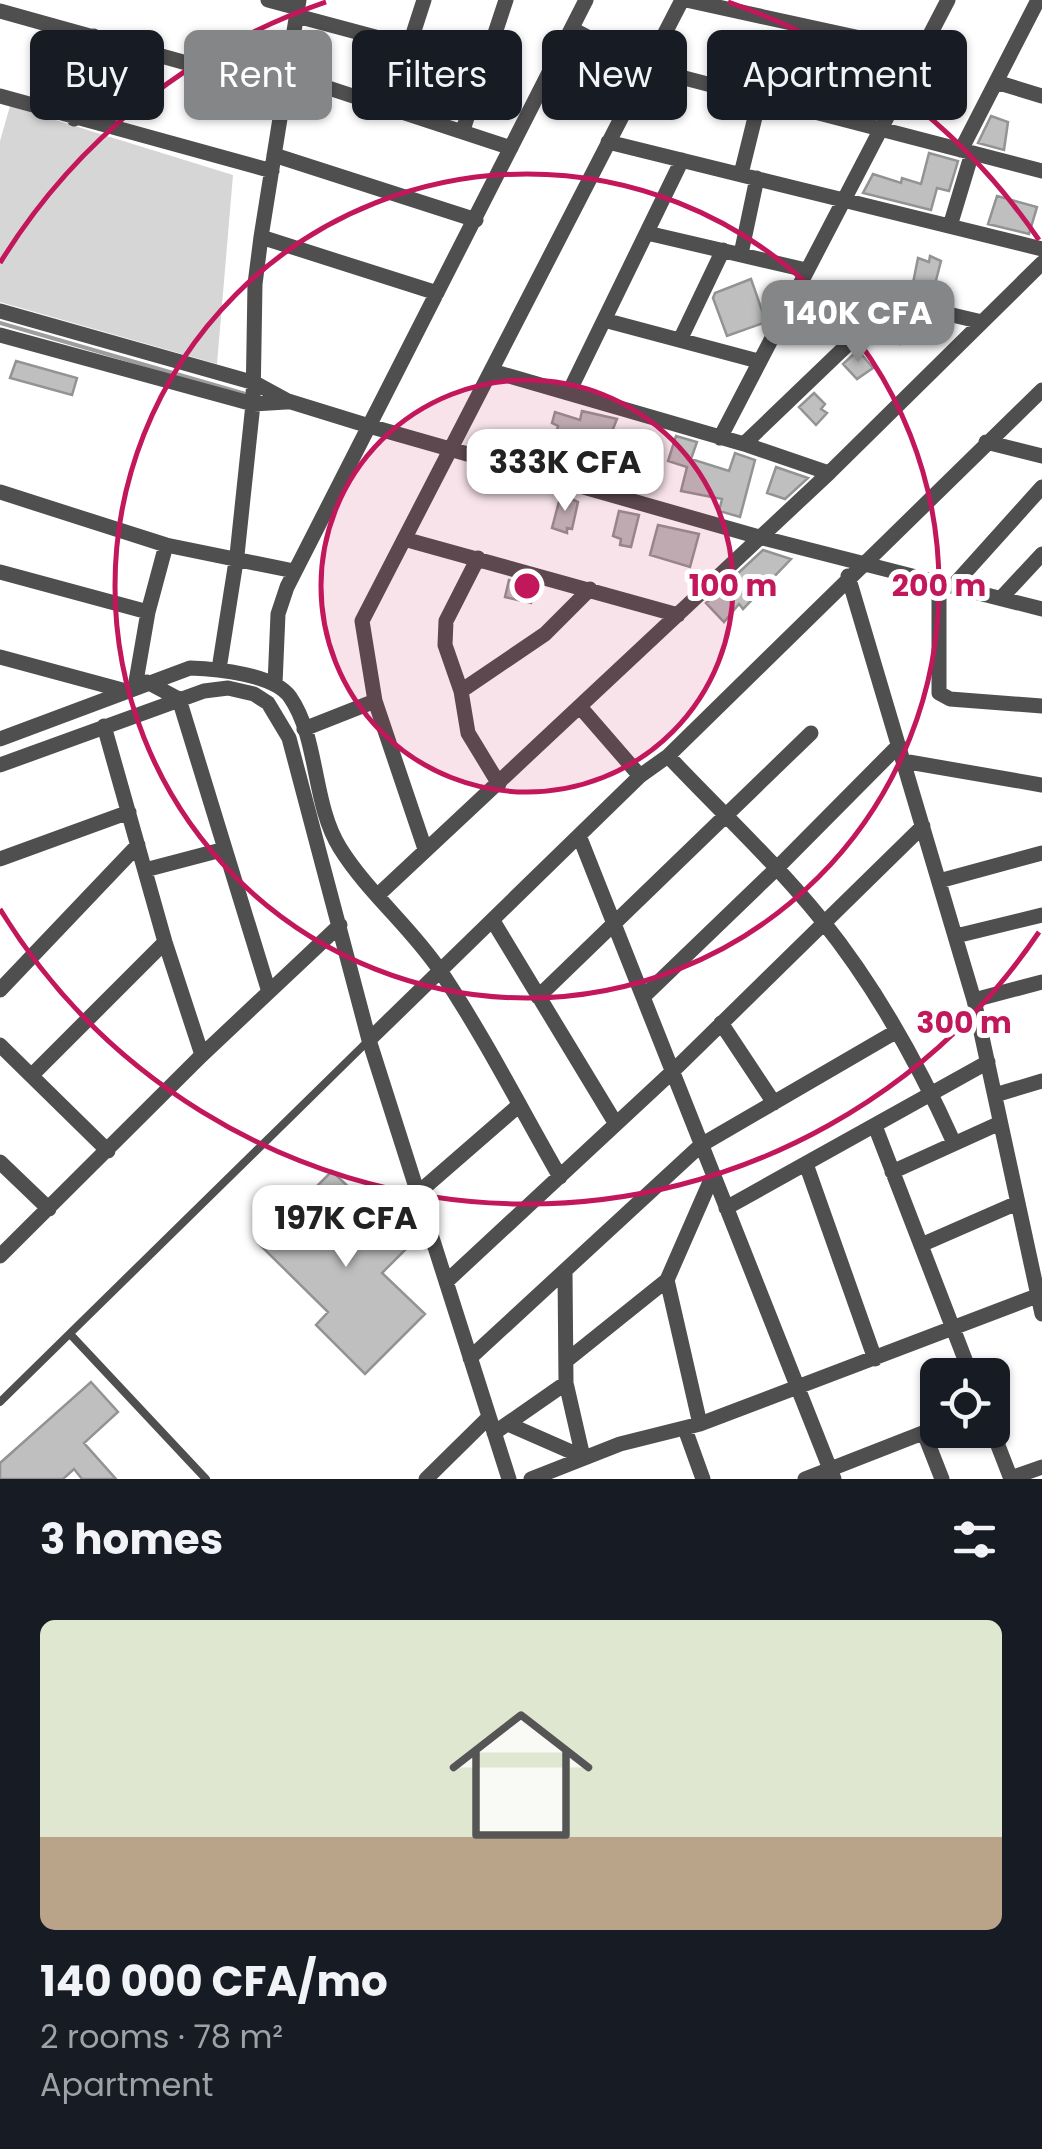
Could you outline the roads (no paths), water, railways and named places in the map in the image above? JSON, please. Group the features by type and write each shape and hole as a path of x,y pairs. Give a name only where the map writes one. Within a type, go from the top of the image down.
{"street":[{"path":"268,0 362,30"},
{"path":"414,30 424,0"},
{"path":"463,130 506,0"},
{"path":"275,684 278,614 294,571 586,0"},
{"path":"667,30 684,0 826,30"},
{"path":"931,30 948,0"},
{"path":"950,226 967,152 996,82 1038,0"},
{"path":"10,9 75,30"},
{"path":"996,82 1042,96"},
{"path":"1,100 30,108"},
{"path":"78,120 272,163 476,220"},
{"path":"218,669 236,561 255,384 254,315 260,238 281,120"},
{"path":"429,120 511,148"},
{"path":"425,849 375,701 362,621 619,120"},
{"path":"740,254 757,120"},
{"path":"852,120 1042,171"},
{"path":"720,438 884,120"},
{"path":"608,142 1042,249"},
{"path":"569,392 682,160"},
{"path":"647,233 806,270"},
{"path":"260,238 437,293"},
{"path":"680,340 722,250"},
{"path":"378,894 829,473 1042,263"},
{"path":"744,444 892,301 982,322"},
{"path":"0,311 255,384 288,402 759,538 1042,610"},
{"path":"604,320 758,361"},
{"path":"0,334 253,404 288,402"},
{"path":"492,371 744,444 829,473"},
{"path":"370,1040 640,776 668,756 1042,390"},
{"path":"986,442 1042,456"},
{"path":"1042,487 946,584 939,693 950,699 1042,706"},
{"path":"0,492 166,544 294,571"},
{"path":"404,538 678,615"},
{"path":"136,687 148,612 166,544"},
{"path":"1001,598 1042,554"},
{"path":"478,558 446,620 444,632 468,733 499,784"},
{"path":"0,572 148,612"},
{"path":"848,576 974,1000 1042,1314"},
{"path":"461,692 546,634 590,588"},
{"path":"0,657 178,699"},
{"path":"0,739 190,668 218,669 275,684 290,696 304,730 325,818 340,850 441,972 560,1177"},
{"path":"0,765 204,691 240,690 268,703 279,717 289,738 370,1040 470,1358 497,1425 509,1479"},
{"path":"178,699 270,992"},
{"path":"304,730 375,701"},
{"path":"581,708 640,776"},
{"path":"104,726 165,942 202,1055"},
{"path":"538,997 811,734"},
{"path":"901,753 1042,784"},
{"path":"643,997 901,753"},
{"path":"668,756 777,868 823,922 897,1031 954,1144"},
{"path":"0,859 128,812"},
{"path":"446,1282 672,1072 923,826"},
{"path":"580,838 832,1474"},
{"path":"0,990 138,845"},
{"path":"145,870 225,849"},
{"path":"939,880 1042,853"},
{"path":"956,936 1042,914"},
{"path":"493,922 616,1124"},
{"path":"0,1256 340,924"},
{"path":"32,1075 165,942"},
{"path":"974,1000 1042,982"},
{"path":"721,1023 774,1102"},
{"path":"470,1358 701,1145 897,1031"},
{"path":"0,1045 108,1150"},
{"path":"726,1208 988,1062"},
{"path":"995,1095 1042,1082"},
{"path":"418,1193 518,1106"},
{"path":"892,1172 1000,1122"},
{"path":"874,1126 964,1358"},
{"path":"0,1162 50,1209"},
{"path":"806,1164 875,1359"},
{"path":"566,1362 667,1280 713,1175"},
{"path":"920,1245 1017,1203"},
{"path":"565,1271 566,1382 584,1457"},
{"path":"667,1280 703,1479"},
{"path":"531,1479 584,1457 692,1426 798,1388 1040,1295"},
{"path":"426,1479 497,1425 566,1382"},
{"path":"497,1425 584,1457"},
{"path":"805,1479 832,1474 920,1435"},
{"path":"935,1448 942,1479"},
{"path":"999,1448 1011,1479 1042,1467"}],"lane":[{"path":"0,1402 370,1040"},
{"path":"70,1334 206,1479"}],"waterway":[{"path":"0,323 249,395"}]}
